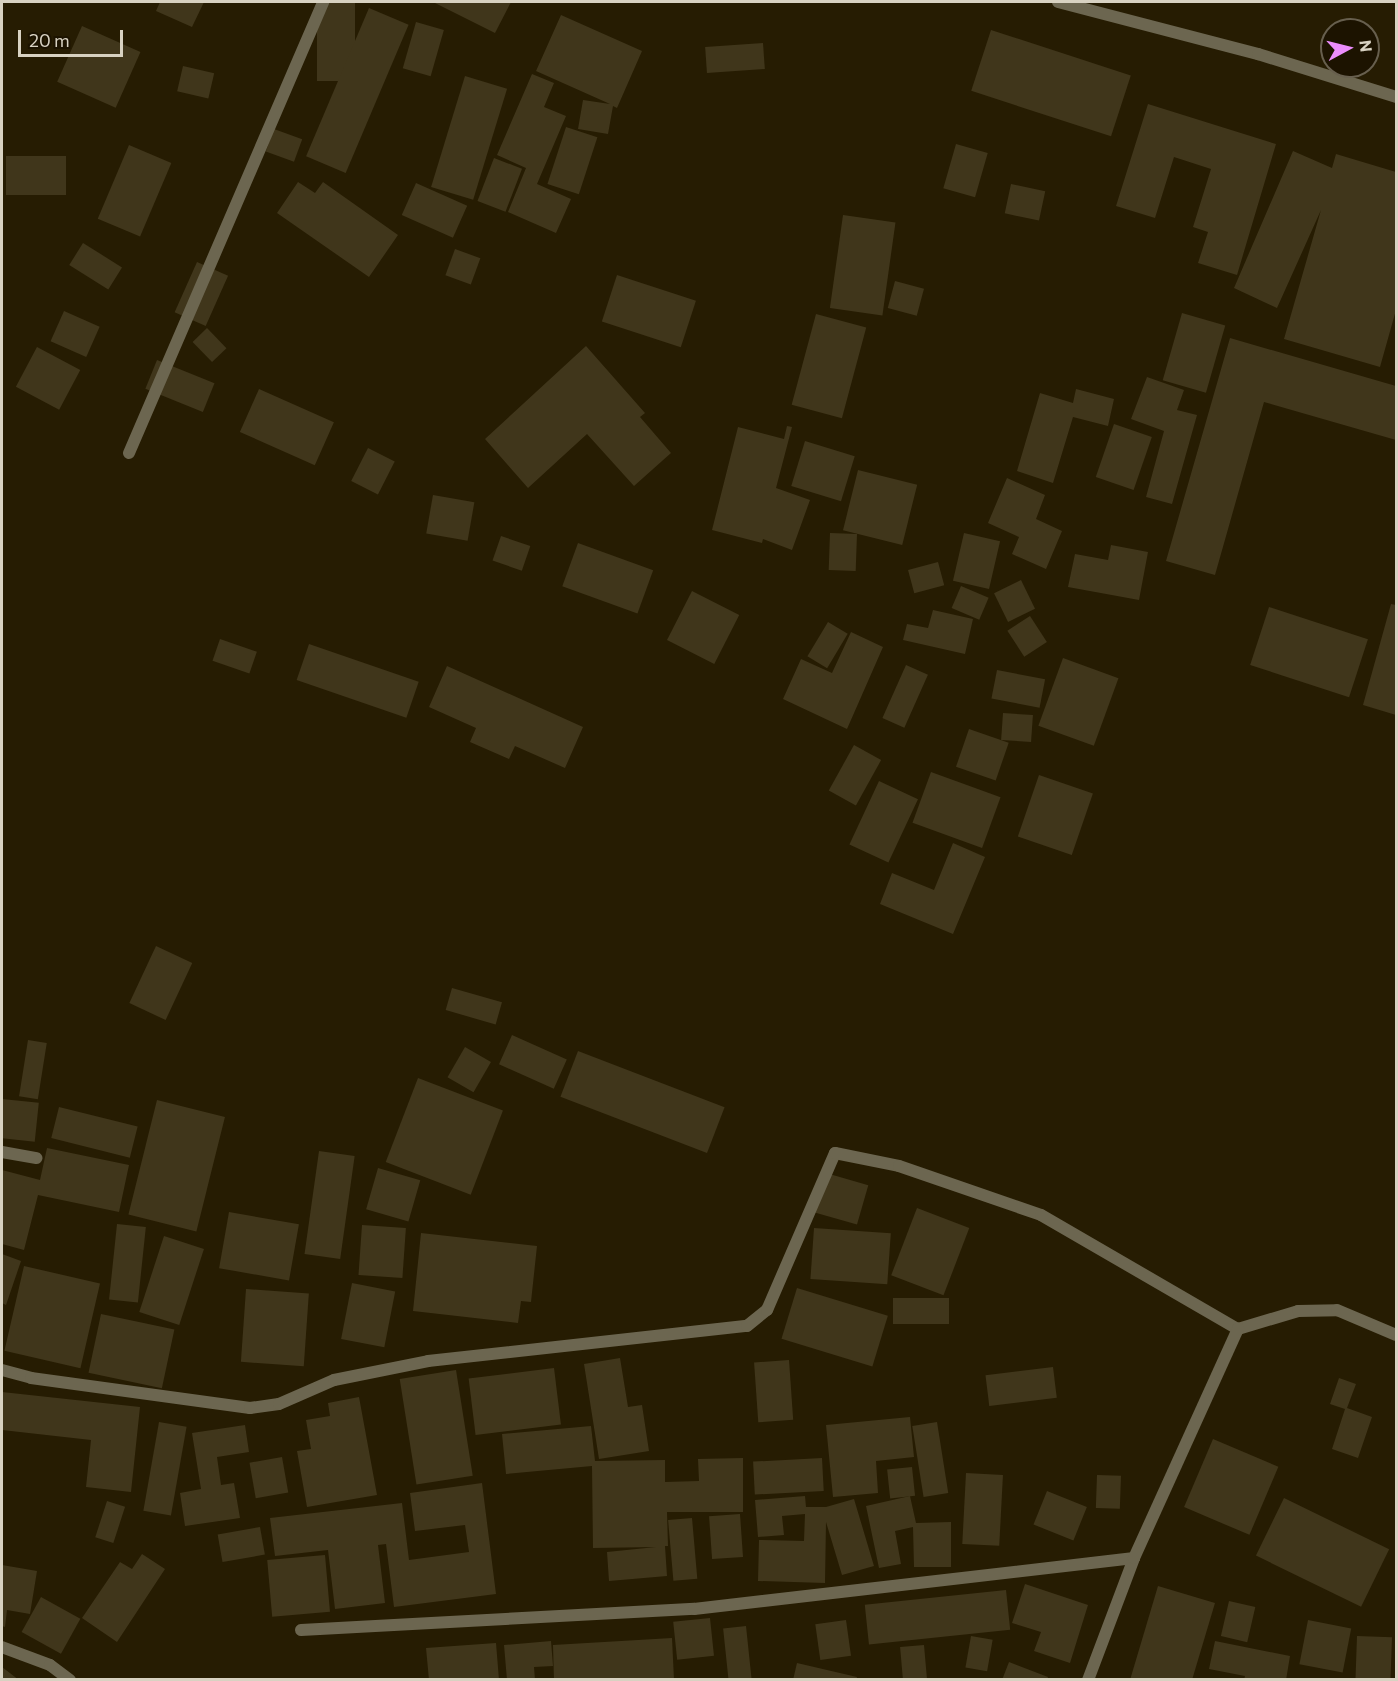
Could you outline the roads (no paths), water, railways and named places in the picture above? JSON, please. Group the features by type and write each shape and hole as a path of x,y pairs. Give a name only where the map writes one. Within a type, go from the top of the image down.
{"street":[{"path":"129,453 323,2"},
{"path":"1058,2 1258,54 1396,97"},
{"path":"2,1152 36,1158"},
{"path":"2,1370 31,1377 250,1408 279,1404 334,1380 428,1361 747,1326 767,1310 835,1153 899,1166 1041,1215 1238,1329 1298,1311 1337,1311 1396,1335"},
{"path":"1088,1680 1134,1558 1238,1329"},
{"path":"300,1630 694,1609 1134,1558"},
{"path":"2,1647 50,1665 70,1680"}]}
